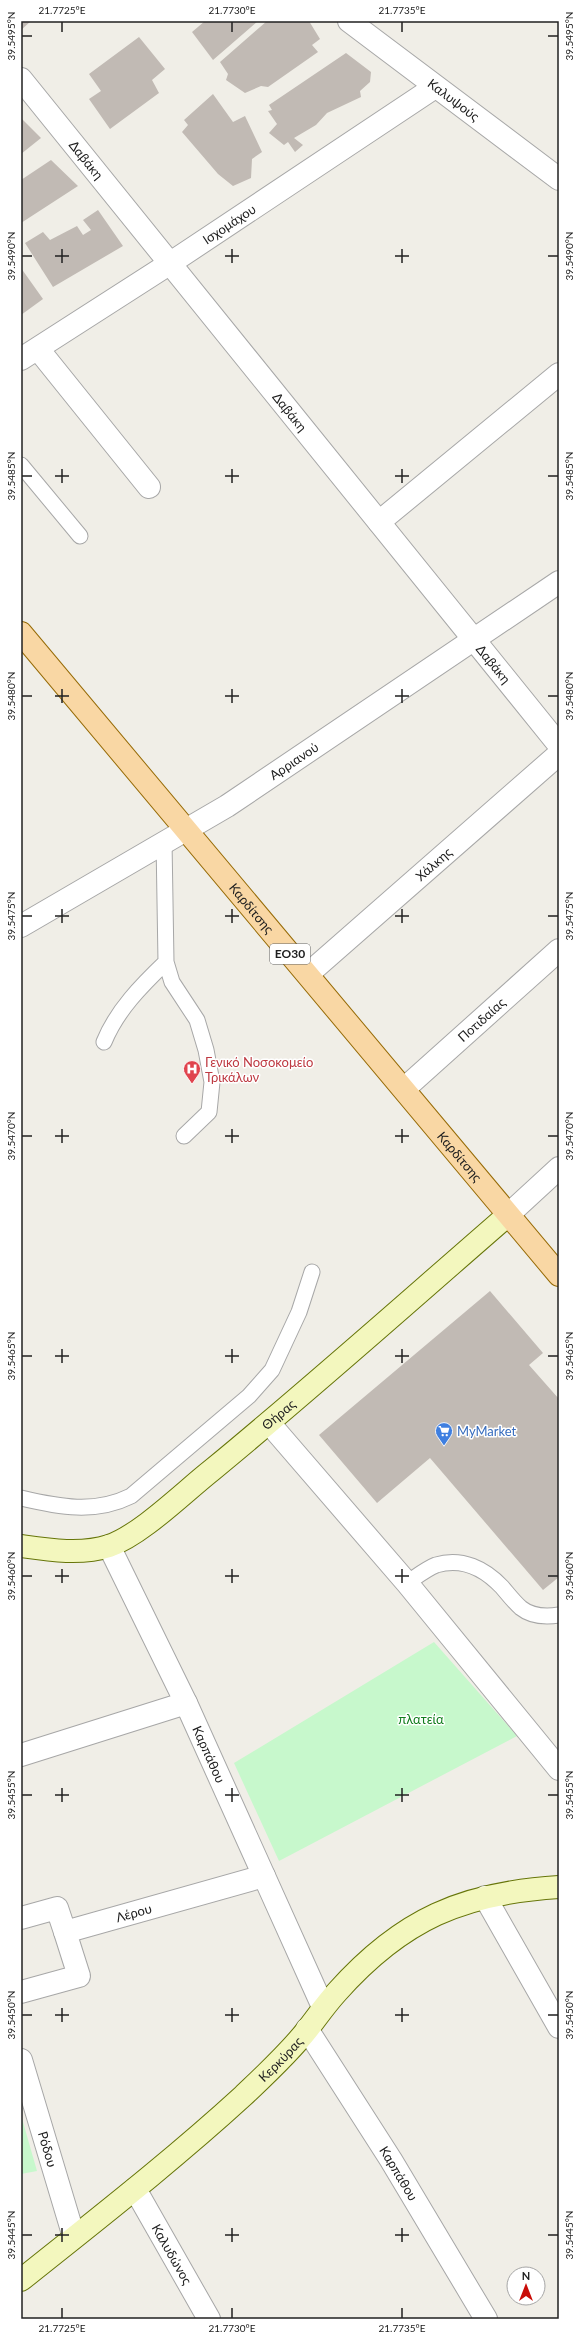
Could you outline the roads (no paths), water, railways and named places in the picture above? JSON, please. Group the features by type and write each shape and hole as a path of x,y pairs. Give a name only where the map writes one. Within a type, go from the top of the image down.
{"main road":[{"name":"Καρδίτσης","path":"21,633 559,1275"}],"street":[{"name":"Καλυψούς","path":"348,21 559,179"},
{"name":"Δαβάκη","path":"21,79 559,745"},
{"name":"Ισχομάχου","path":"29,354 169,264 435,87"},
{"path":"29,354 149,487"},
{"path":"379,522 559,374"},
{"name":"Αρριανού","path":"21,926 184,829 227,806 559,582"},
{"name":"Χάλκης","path":"308,974 559,754"},
{"name":"Ποτιδαίας","path":"404,1089 559,950"},
{"path":"508,1214 559,1168"},
{"name":"Θήρας","path":"21,1546 79,1551 109,1546 143,1526 269,1423 508,1214"},
{"path":"269,1423 407,1583 559,1769"},
{"name":"Καρπάθου","path":"109,1546 186,1703 323,2007"},
{"path":"21,1755 186,1703"},
{"name":"Λέρου","path":"65,1932 264,1876"},
{"name":"Κερκύρας","path":"21,2280 135,2189 249,2089 307,2029 323,2007 352,1976 401,1934 446,1909 485,1897 513,1891 559,1887"},
{"path":"485,1897 559,2027"},
{"path":"21,1918 57,1908 79,1976 21,1992"},
{"name":"Καρπάθου","path":"307,2029 391,2160 486,2319"},
{"name":"Ρόδου","path":"21,2060 74,2237"},
{"name":"Καλυδώνος","path":"135,2189 209,2319"}],"lane":[{"path":"21,465 80,536"},
{"path":"164,841 166,962 172,982 197,1020 212,1082 209,1112 184,1136"},
{"path":"104,1042 111,1024 147,980 166,962"},
{"path":"21,1498 60,1507 92,1508 115,1504 131,1496 249,1396 272,1370 299,1312 312,1272"},
{"path":"407,1583 434,1566 460,1563 475,1566 486,1572 521,1608 534,1615 559,1616"}],"place":[{"name":"Γενικό Νοσοκομείο Τρικάλων","path":"192,1084"},
{"name":"MyMarket","path":"444,1446"}],"park label":[{"name":"πλατεία","path":"421,1719"}]}
